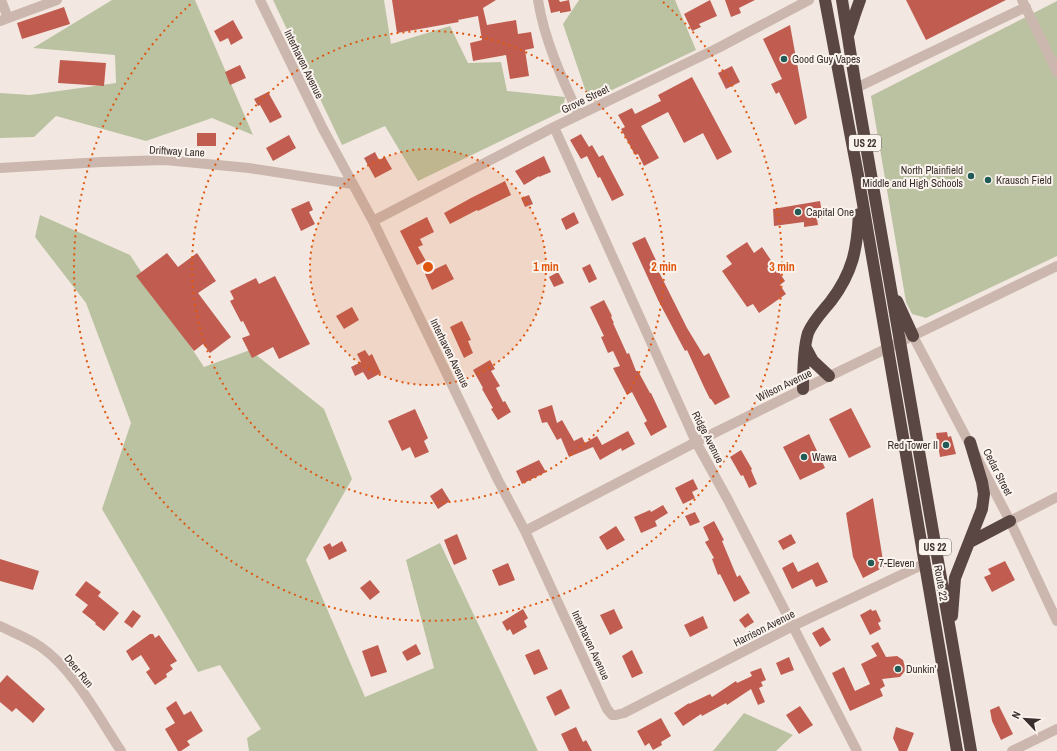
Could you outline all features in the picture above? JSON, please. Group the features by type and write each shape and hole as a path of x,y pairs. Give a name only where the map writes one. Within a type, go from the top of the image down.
{"highway":[{"name":"US 22","path":"825,0 858,175 887,348"},
{"name":"US 22","path":"842,0 971,751"},
{"path":"848,40 851,24 860,0"},
{"path":"803,389 806,348 811,327 832,300 844,281 850,270 855,253 860,209 858,175"},
{"path":"890,286 913,336"},
{"path":"806,348 813,361 829,376"},
{"name":"Route 22","path":"887,348 957,751"},
{"path":"951,634 955,578 982,509 984,494 970,442"},
{"path":"970,542 1010,521"}],"street":[{"path":"1,0 4,19 57,0"},
{"name":"Interhaven Avenue","path":"260,0 323,129 373,221 498,480 526,531 607,709 612,715 616,715"},
{"path":"538,0 561,77 579,115"},
{"name":"Grove Street","path":"373,221 554,127 718,48 808,0"},
{"path":"856,88 977,30 1024,4 1057,72"},
{"name":"Ridge Avenue","path":"554,127 696,442 728,500 856,751"},
{"name":"Driftway Lane","path":"0,168 165,160 250,168 352,184"},
{"name":"Wilson Avenue","path":"526,531 696,442 1057,266"},
{"name":"Cedar Street","path":"913,336 970,442 1010,521 1057,622"},
{"path":"1010,521 1057,497"},
{"name":"Harrison Avenue","path":"616,715 624,713 793,626 924,564"},
{"name":"Deer Run","path":"0,626 28,639 42,648 66,670 121,751"},
{"path":"1012,751 1057,729"}],"green space":[{"path":"112,0 195,0 253,135 212,118 146,141 56,116 34,137 0,138 0,93 30,95 116,83 115,55 33,48"},
{"path":"273,0 384,0 391,44 450,26 468,63 501,62 507,91 565,97 563,111 418,181 385,126 342,145"},
{"path":"579,0 675,0 696,50 589,101 563,24"},
{"name":"North Plainfield Middle and High Schools","path":"1057,1 1057,256 926,318 912,314 906,302 871,96"},
{"path":"40,215 130,255 204,367 250,350 324,409 352,479 306,560 365,697 434,668 406,560 440,543 538,751 249,751 247,738 261,729 220,665 198,672 102,509 131,423 86,303 35,237"},
{"path":"744,713 793,735 776,751 713,751"}],"building":[{"path":"392,0 496,0 483,8 487,25 516,20 518,34 531,32 534,48 525,50 529,76 510,79 506,55 473,61 470,43 482,40 478,16 458,20 459,22 397,33"},
{"path":"548,0 559,0 560,2 569,0 571,11 551,13"},
{"path":"710,0 717,16 699,24 701,27 692,31 684,14"},
{"path":"725,0 755,0 739,8 741,13 731,17"},
{"path":"906,0 1006,0 926,40"},
{"path":"64,7 70,24 22,39 17,23"},
{"path":"233,20 243,38 231,45 228,38 220,42 214,31"},
{"name":"Good Guy Vapes","path":"790,25 807,118 795,125 779,92 776,94 771,84 782,79 763,39"},
{"path":"60,60 106,63 104,86 58,83"},
{"path":"240,65 246,78 230,85 225,72"},
{"path":"732,66 740,82 726,89 718,73"},
{"path":"692,77 732,152 717,160 703,133 684,143 668,112 641,126 659,158 644,166 638,154 635,155 621,129 625,127 618,115 632,108 635,114 661,101 658,95"},
{"path":"268,92 282,117 270,123 260,105 258,106 254,99"},
{"path":"197,133 216,133 216,146 197,146"},
{"path":"581,134 589,147 592,145 599,157 603,155 624,195 612,201 587,156 581,159 570,140"},
{"path":"289,135 296,148 273,161 266,148"},
{"path":"375,152 379,160 385,157 392,169 375,178 364,158"},
{"path":"544,156 551,172 539,176 524,185 515,171"},
{"path":"505,181 511,195 450,224 444,213"},
{"path":"529,195 533,204 525,207 521,198"},
{"path":"309,201 313,210 309,212 315,224 301,231 291,209"},
{"name":"Capital One","path":"820,201 823,218 817,219 818,225 804,227 804,222 774,226 773,209"},
{"path":"574,212 579,223 566,230 561,219"},
{"path":"427,217 434,232 420,239 423,245 418,247 426,261 417,265 400,231"},
{"path":"645,237 661,271 659,272 687,328 704,356 709,353 730,397 715,405 710,399 687,350 685,351 658,300 632,243"},
{"path":"747,242 754,253 762,247 785,281 780,285 786,294 759,313 753,304 747,307 722,271 732,264 726,256"},
{"path":"167,253 178,267 197,253 216,281 198,293 231,337 210,353 203,344 194,351 136,276"},
{"path":"446,264 454,279 432,290 425,274"},
{"path":"590,264 597,279 589,283 582,268"},
{"path":"558,272 564,283 554,287 549,277"},
{"path":"275,276 310,344 279,359 273,347 252,358 242,338 250,335 230,301 234,299 230,291 256,278 259,284"},
{"path":"604,300 627,354 629,353 636,371 638,371 651,393 667,427 651,436 644,423 647,421 632,392 627,395 613,368 620,366 613,351 608,353 601,337 604,336 590,307"},
{"path":"352,307 359,320 344,329 336,316"},
{"path":"462,321 471,340 468,341 473,353 464,358 450,327"},
{"path":"365,350 369,356 372,354 381,373 368,380 363,372 355,376 351,367 361,362 357,354"},
{"path":"490,360 495,369 491,371 500,386 496,388 503,402 505,401 511,412 498,420 491,409 493,408 473,370"},
{"path":"552,405 557,423 562,420 574,441 582,437 585,443 597,436 602,445 628,431 635,444 622,451 621,448 600,460 593,447 569,457 561,438 557,440 547,422 542,423 538,410"},
{"path":"851,408 871,447 849,458 829,419"},
{"path":"415,409 428,438 424,441 429,452 415,458 410,447 402,451 388,421"},
{"name":"Red Tower II","path":"947,432 948,437 951,436 956,454 940,457 936,433"},
{"name":"Wawa","path":"809,434 825,468 800,480 783,447"},
{"path":"741,450 752,469 751,470 757,484 749,488 743,475 741,476 730,457"},
{"path":"539,460 546,472 522,484 516,471"},
{"path":"693,479 698,489 692,492 695,498 683,504 675,488"},
{"path":"442,488 450,501 438,509 430,496"},
{"path":"873,498 884,567 863,578 853,557 846,513"},
{"path":"663,505 668,513 655,521 657,526 641,533 634,517 650,510 651,512"},
{"path":"695,512 700,522 690,526 685,516"},
{"path":"714,521 724,540 722,541 737,577 740,575 750,593 734,602 720,574 718,575 712,559 714,558 705,542 709,540 703,527"},
{"path":"616,526 625,540 607,550 599,537"},
{"path":"457,534 467,559 454,565 444,540"},
{"path":"791,534 796,543 783,550 778,541"},
{"path":"342,541 347,551 329,560 323,547 330,543 332,547"},
{"path":"0,559 39,571 33,590 0,581"},
{"path":"1005,561 1015,580 992,592 984,577 991,574 988,569"},
{"path":"793,562 798,572 818,562 828,582 816,587 812,579 792,589 782,568"},
{"path":"508,563 515,580 499,586 492,570"},
{"path":"370,580 380,592 370,600 360,588"},
{"path":"86,581 101,592 98,596 119,613 104,631 82,612 88,605 75,595"},
{"path":"523,609 528,618 524,621 527,627 513,635 510,629 507,631 502,622"},
{"path":"614,609 623,628 610,635 600,615"},
{"path":"871,609 872,611 876,610 881,621 878,623 881,629 870,635 860,615"},
{"path":"133,610 141,616 132,628 124,622"},
{"path":"748,613 754,622 745,628 739,620"},
{"path":"703,616 708,628 690,637 684,625"},
{"path":"823,627 831,640 820,647 812,633"},
{"path":"150,634 153,634 155,638 159,635 177,661 170,665 173,669 166,674 167,677 155,685 146,672 150,669 141,655 132,661 126,651"},
{"path":"878,642 886,657 897,656 903,660 905,671 900,677 882,679 885,686 880,689 883,696 850,711 832,673 844,667 855,691 870,684 861,664 877,656 871,646"},
{"path":"416,644 421,654 407,661 402,652"},
{"path":"378,645 387,672 371,677 362,651"},
{"path":"539,649 548,669 534,675 525,655"},
{"path":"632,650 643,673 632,678 622,656"},
{"path":"789,657 794,670 781,675 776,663"},
{"path":"761,668 766,680 761,682 763,686 759,688 765,702 758,705 751,689 727,705 726,703 702,716 701,714 683,726 674,713 689,703 710,694 712,697 736,681 737,683 752,676 750,672"},
{"path":"7,675 45,709 33,723 16,708 12,712 0,702 0,683"},
{"path":"561,689 570,708 555,716 546,697"},
{"path":"176,701 184,715 191,711 203,731 187,741 190,745 181,751 178,751 165,729 175,723 166,708"},
{"path":"800,706 813,725 799,734 786,715"},
{"path":"999,706 1013,734 1001,740 992,721 990,710"},
{"path":"661,718 671,736 661,742 662,745 653,750 649,743 645,746 637,731"},
{"path":"576,727 583,742 586,740 592,751 569,751 561,734"},
{"path":"896,727 914,733 907,751 899,751 893,738"}],"place":[{"name":"Good Guy Vapes","path":"784,59"},
{"name":"North Plainfield Middle and High Schools","path":"971,176"},
{"name":"Krausch Field","path":"988,180"},
{"name":"Capital One","path":"798,212"},
{"name":"Red Tower II","path":"946,445"},
{"name":"Wawa","path":"804,457"},
{"name":"7-Eleven","path":"871,563"},
{"name":"Dunkin'","path":"898,669"}]}
